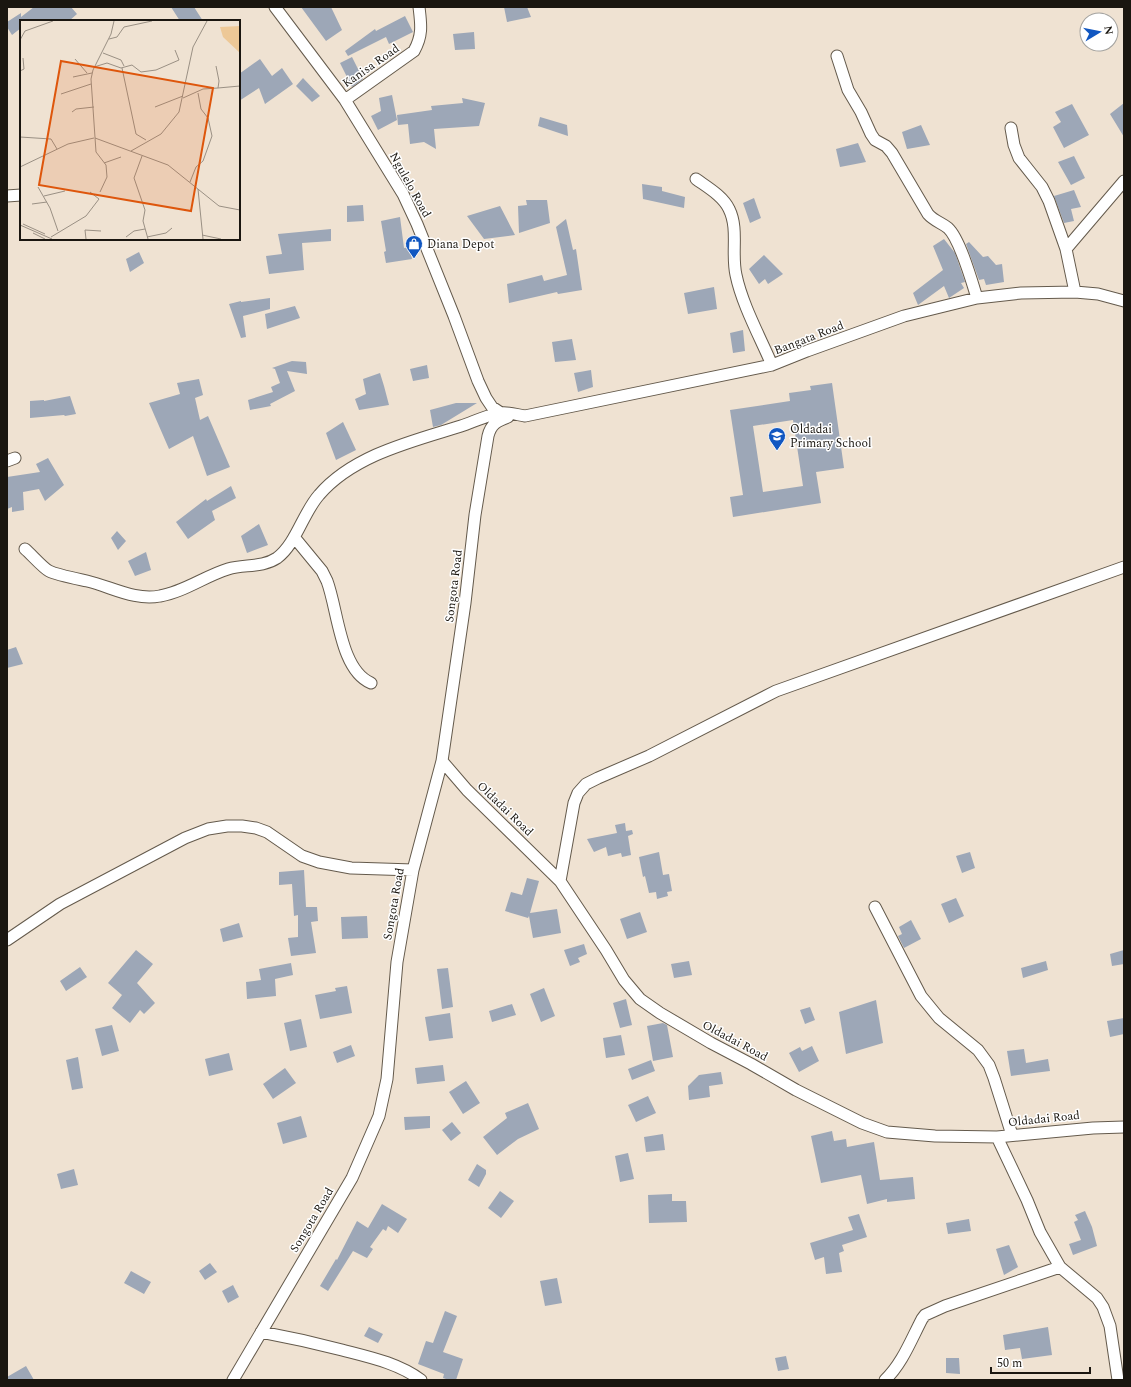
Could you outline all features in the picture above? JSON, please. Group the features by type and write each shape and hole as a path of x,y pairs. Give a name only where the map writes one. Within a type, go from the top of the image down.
{"street":[{"name":"Ngulelo Road","path":"275,7 345,100 403,194 454,316 478,381 492,407 501,413"},
{"name":"Kanisa Road","path":"345,100 414,51 419,42 420,35 419,7"},
{"path":"837,56 848,90 861,112 871,134 875,140 886,146 892,153 932,219 948,228 956,240 966,264 977,298"},
{"path":"1011,128 1014,145 1019,158 1042,188 1066,249 1075,292"},
{"path":"696,179 725,201 730,210 734,230 733,262 738,284 772,365"},
{"path":"1066,249 1124,181"},
{"path":"7,196 20,195"},
{"name":"Bangata Road","path":"501,413 525,416 772,365 904,316 977,298 1022,293 1075,292 1098,294 1124,301"},
{"path":"25,549 49,571 106,586 127,594 146,597 172,593 220,571 233,567 256,565 277,558 294,537 307,510 319,494 334,480 359,464 379,454 501,413"},
{"name":"Songota Road","path":"233,1380 352,1178 379,1116 387,1079 397,962 413,870 442,761 488,436 493,424 514,414"},
{"path":"294,537 322,571 328,581 346,653 359,676 371,683"},
{"path":"560,881 574,803 578,793 586,784 649,756 776,691 1124,567"},
{"name":"Oldadai Road","path":"442,761 467,790 560,881 624,980 640,999 660,1014 835,1110 862,1123 887,1132 935,1136 997,1137 1093,1128 1124,1127"},
{"path":"7,940 60,904 185,838 208,829 227,826 256,828 267,832 302,856 319,862 351,868 413,870"},
{"path":"874,907 921,996 939,1018 978,1050 988,1065 994,1078 1012,1135"},
{"path":"997,1137 1027,1200 1040,1232 1060,1267 1097,1298 1103,1307 1110,1326 1118,1380"},
{"path":"885,1380 892,1373 922,1319 926,1315 945,1306 1060,1267"},
{"path":"261,1332 294,1338 398,1366 421,1380"}],"building":[{"path":"34,7 71,7 77,14 70,20 20,20 20,29 12,35 7,27 7,22 21,13 21,17"},
{"path":"171,7 194,7 202,20 179,20"},
{"path":"301,7 331,7 342,30 326,41"},
{"path":"504,7 527,7 531,17 507,22"},
{"path":"405,16 413,32 389,44 386,37 348,56 345,51 375,29 376,31"},
{"path":"474,32 475,49 455,50 453,34"},
{"path":"352,57 363,79 352,87 340,63"},
{"path":"260,59 272,76 282,68 293,84 265,104 259,88 240,100 240,73"},
{"path":"303,78 320,96 312,102 296,86"},
{"path":"392,95 397,120 378,130 371,116 381,111 379,98"},
{"path":"462,98 485,103 479,126 434,129 436,149 424,142 410,144 408,124 398,125 397,115 432,110 431,106 463,103"},
{"path":"1124,103 1124,137 1110,114"},
{"path":"1072,104 1089,135 1064,148 1053,127 1061,122 1055,112"},
{"path":"540,117 567,125 568,136 538,126"},
{"path":"921,125 930,145 907,149 902,132"},
{"path":"858,143 866,162 840,167 836,149"},
{"path":"1074,156 1085,178 1071,185 1058,162"},
{"path":"642,184 662,187 662,191 685,197 684,208 643,199"},
{"path":"1074,190 1081,207 1071,209 1074,221 1064,223 1054,196"},
{"path":"754,198 761,218 750,223 743,203"},
{"path":"526,200 547,200 550,223 519,233 518,206 527,205"},
{"path":"363,205 364,221 347,222 347,206"},
{"path":"500,206 515,235 484,239 467,216"},
{"path":"400,217 404,248 410,247 412,259 386,263 384,252 386,251 381,221"},
{"path":"566,219 573,250 576,249 582,290 558,294 557,292 509,303 507,284 542,275 544,281 567,275 556,227"},
{"path":"331,229 331,241 302,243 304,270 269,274 266,256 282,254 278,234"},
{"path":"944,239 955,253 965,282 961,283 964,288 949,298 944,286 918,305 913,293 943,270 933,246"},
{"path":"969,242 983,257 988,256 996,265 1002,264 1004,282 986,285 984,279 979,280 966,244"},
{"path":"139,252 144,263 130,272 126,259"},
{"path":"764,255 783,274 768,284 765,279 759,284 749,269"},
{"path":"714,287 717,309 688,314 684,293"},
{"path":"270,298 270,309 243,316 246,337 241,338 229,304 241,301"},
{"path":"295,306 300,318 267,329 265,314"},
{"path":"743,330 745,351 733,353 730,333"},
{"path":"572,339 576,360 555,362 552,342"},
{"path":"292,361 306,362 307,374 287,371 295,391 270,404 271,406 250,410 248,400 273,392 271,387 280,383 275,369 272,368"},
{"path":"427,365 429,378 413,381 410,369"},
{"path":"591,370 593,387 578,392 574,373"},
{"path":"380,373 389,405 359,410 355,399 366,394 363,379"},
{"path":"199,379 203,395 195,398 200,420 208,416 230,467 207,476 193,436 169,449 149,403 180,394 177,383"},
{"path":"832,383 844,468 816,472 821,503 733,517 730,497 743,495 730,410 790,401 789,393 811,390 810,386","holes":["793,420 803,486 763,492 753,426"]},
{"path":"70,396 76,414 30,418 30,401 44,401"},
{"path":"456,403 477,403 441,425 433,427 430,410"},
{"path":"343,422 356,450 336,460 326,433"},
{"path":"48,458 64,485 45,501 39,489 23,492 24,510 12,512 12,507 7,509 7,477 40,472 36,464"},
{"path":"231,486 236,498 212,511 215,520 188,539 176,522 206,499 207,501"},
{"path":"259,524 268,545 247,553 241,536"},
{"path":"117,531 126,541 118,550 111,538"},
{"path":"146,552 151,570 135,576 128,561"},
{"path":"16,647 23,664 7,668 7,650"},
{"path":"625,823 626,831 632,830 633,834 628,836 631,855 622,857 621,853 608,856 606,847 594,852 587,839 617,833 615,825"},
{"path":"659,852 663,875 669,874 672,891 667,892 668,896 657,899 656,892 649,893 645,876 643,877 639,857"},
{"path":"970,852 975,868 962,873 956,856"},
{"path":"304,870 306,907 317,907 318,921 311,922 316,953 291,956 288,938 298,937 298,915 294,916 292,884 279,885 279,872"},
{"path":"527,878 539,881 530,913 557,909 561,933 533,938 529,916 528,918 505,911 511,892 522,895"},
{"path":"956,898 964,916 949,923 941,904"},
{"path":"640,912 647,932 627,939 620,919"},
{"path":"367,916 368,938 342,939 341,917"},
{"path":"911,920 921,939 904,948 898,936 902,934 899,927"},
{"path":"239,923 243,937 223,942 220,929"},
{"path":"584,944 587,954 578,958 580,962 570,966 564,950"},
{"path":"136,950 153,964 137,983 155,1003 144,1014 140,1010 130,1023 112,1008 122,995 108,983"},
{"path":"1124,950 1124,964 1112,966 1110,954"},
{"path":"689,961 692,975 674,978 671,964"},
{"path":"1046,961 1048,970 1023,978 1021,968"},
{"path":"291,963 293,975 275,979 276,996 247,999 246,982 261,980 259,969"},
{"path":"80,967 87,977 66,991 60,981"},
{"path":"448,968 453,1007 442,1009 437,969"},
{"path":"347,986 352,1013 320,1019 315,995 336,991 335,988"},
{"path":"544,988 555,1016 541,1022 530,994"},
{"path":"626,999 632,1025 620,1028 613,1003"},
{"path":"876,1000 883,1043 846,1054 839,1012"},
{"path":"512,1004 516,1015 492,1022 489,1011"},
{"path":"810,1007 815,1020 805,1024 800,1010"},
{"path":"450,1013 453,1038 429,1041 425,1017"},
{"path":"1124,1018 1124,1034 1110,1037 1107,1021"},
{"path":"301,1019 307,1047 290,1051 284,1023"},
{"path":"663,1023 667,1025 673,1057 653,1061 647,1026"},
{"path":"112,1025 119,1051 102,1056 95,1029"},
{"path":"621,1035 625,1055 606,1058 603,1038"},
{"path":"351,1045 355,1056 337,1063 333,1052"},
{"path":"812,1046 819,1061 799,1072 789,1053 800,1047 802,1051"},
{"path":"1024,1049 1026,1063 1048,1059 1050,1071 1011,1076 1007,1051"},
{"path":"229,1053 233,1070 209,1076 205,1059"},
{"path":"78,1057 83,1088 72,1090 66,1060"},
{"path":"651,1060 655,1071 632,1080 628,1069"},
{"path":"443,1065 445,1081 417,1084 415,1068"},
{"path":"285,1068 296,1083 273,1099 263,1084"},
{"path":"721,1072 723,1084 709,1086 710,1097 689,1100 688,1086 699,1075"},
{"path":"466,1081 480,1103 463,1114 449,1092"},
{"path":"648,1096 656,1113 636,1122 628,1105"},
{"path":"528,1103 539,1129 518,1139 497,1155 483,1137 507,1118 505,1113"},
{"path":"301,1116 307,1137 283,1144 277,1123"},
{"path":"430,1116 430,1128 405,1130 404,1117"},
{"path":"452,1122 461,1133 451,1141 442,1130"},
{"path":"832,1131 834,1141 846,1139 847,1147 874,1142 880,1180 913,1177 915,1199 887,1202 887,1199 867,1204 861,1175 821,1183 811,1136"},
{"path":"663,1134 665,1150 646,1152 644,1137"},
{"path":"628,1153 634,1179 620,1182 615,1156"},
{"path":"477,1164 486,1170 486,1174 479,1187 468,1180"},
{"path":"74,1169 78,1185 61,1189 57,1174"},
{"path":"500,1191 514,1201 501,1218 488,1208"},
{"path":"672,1194 672,1201 686,1201 687,1222 649,1223 648,1195"},
{"path":"382,1204 407,1219 398,1233 388,1226 386,1231 383,1229 370,1247 373,1249 367,1258 353,1251 328,1291 320,1286 336,1259 337,1260 357,1221 368,1228"},
{"path":"1085,1211 1092,1227 1097,1246 1073,1255 1069,1244 1081,1240 1074,1222 1078,1220 1075,1215"},
{"path":"859,1214 867,1237 842,1245 844,1251 839,1253 842,1272 826,1274 824,1257 815,1260 810,1243 853,1230 848,1217"},
{"path":"969,1219 971,1231 948,1234 946,1223"},
{"path":"1009,1245 1018,1267 1004,1275 996,1249"},
{"path":"210,1263 217,1272 205,1280 199,1271"},
{"path":"131,1271 151,1282 144,1294 124,1283"},
{"path":"557,1278 562,1303 545,1306 540,1281"},
{"path":"233,1285 239,1297 228,1303 222,1291"},
{"path":"445,1311 457,1316 443,1352 463,1359 456,1380 443,1378 444,1374 418,1364 426,1341 433,1343"},
{"path":"369,1327 383,1334 378,1343 364,1336"},
{"path":"1048,1327 1052,1355 1022,1359 1020,1348 1005,1350 1003,1335"},
{"path":"786,1356 789,1369 778,1371 775,1358"},
{"path":"946,1358 959,1358 960,1374 946,1373"},
{"path":"26,1366 34,1380 7,1380 7,1377"}],"place":[{"name":"Diana Depot","path":"414,259"},
{"name":"Oldadai Primary School","path":"777,451"}]}
